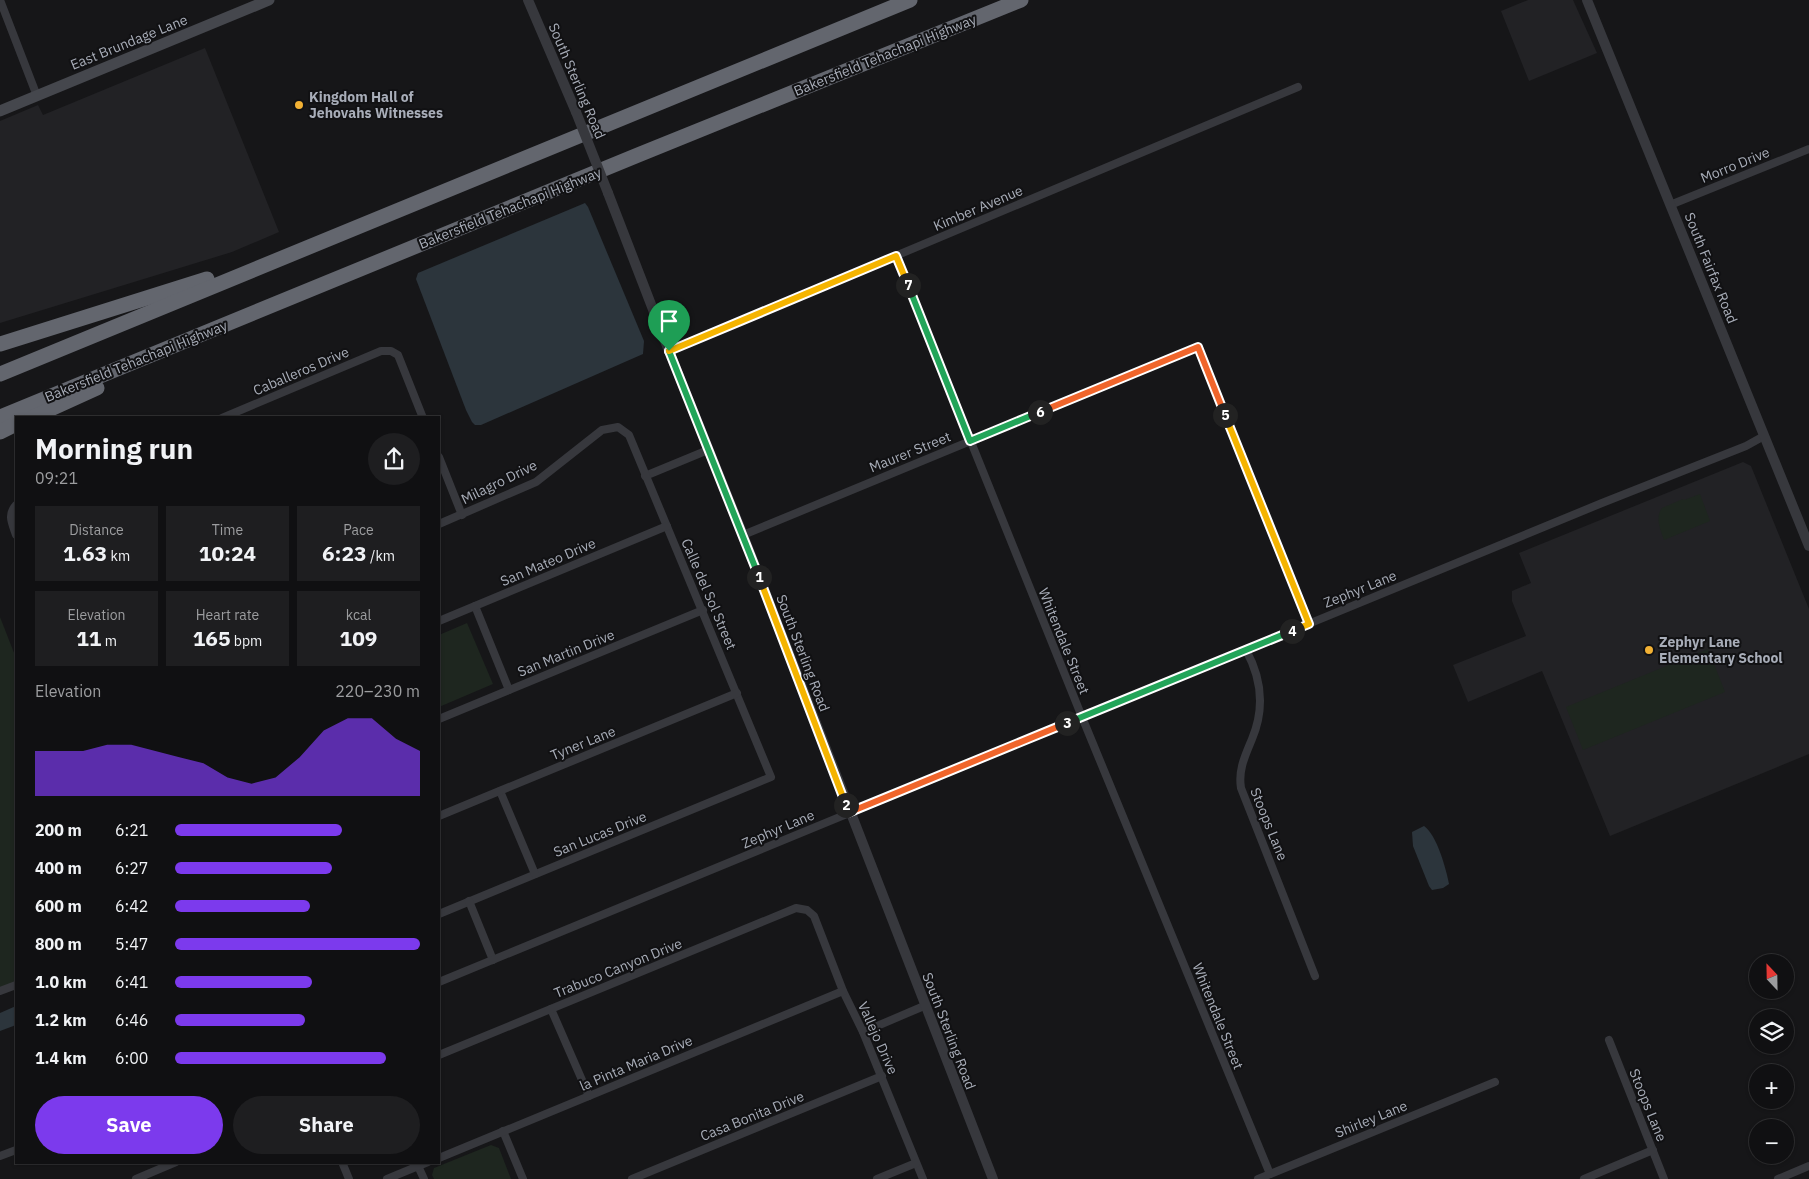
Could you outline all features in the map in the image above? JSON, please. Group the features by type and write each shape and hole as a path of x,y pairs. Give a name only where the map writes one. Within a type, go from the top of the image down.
{"highway":[{"path":"0,374 910,0"},
{"name":"Bakersfield Tehachapi Highway","path":"0,417 647,151 1021,0"},
{"path":"0,344 224,273 248,271"},
{"path":"35,416 138,370 170,347"},
{"path":"0,432 15,424"}],"main road":[{"name":"East Brundage Lane","path":"0,111 268,0"}],"street":[{"path":"0,0 37,96"},
{"name":"South Sterling Road","path":"528,0 608,193 993,1179"},
{"name":"South Fairfax Road","path":"1587,0 1809,546"},
{"name":"Kimber Avenue","path":"669,351 1298,87"},
{"name":"Morro Drive","path":"1670,205 1809,149"},
{"name":"Whitendale Street","path":"896,256 1082,717 1270,1174"},
{"name":"Maurer Street","path":"742,535 1198,347 1309,624"},
{"name":"Caballeros Drive","path":"242,414 381,351 391,351 398,355 422,416"},
{"name":"Calle del Sol Street","path":"618,426 630,435 645,476 703,610 771,777"},
{"name":"Milagro Drive","path":"440,524 536,482 602,430 618,426"},
{"name":"Zephyr Lane","path":"440,982 1602,503 1746,446 1764,436"},
{"path":"645,476 708,450"},
{"path":"440,460 462,515"},
{"path":"14,508 10,519 15,532"},
{"name":"San Mateo Drive","path":"440,621 667,526"},
{"path":"475,606 509,690"},
{"name":"San Martin Drive","path":"440,719 703,610"},
{"name":"Stoops Lane","path":"1246,650 1257,673 1261,700 1257,726 1240,771 1241,788 1315,976"},
{"name":"Tyner Lane","path":"440,816 737,693"},
{"name":"San Lucas Drive","path":"440,914 771,777"},
{"path":"500,791 535,874"},
{"path":"469,901 493,960"},
{"name":"Trabuco Canyon Drive","path":"440,1055 796,908 807,910"},
{"name":"Vallejo Drive","path":"807,910 814,916 843,991 882,1076 923,1179"},
{"path":"0,991 15,985"},
{"name":"la Pinta Maria Drive","path":"440,1158 843,991"},
{"path":"863,1032 924,1006"},
{"path":"551,1009 589,1096"},
{"name":"Stoops Lane","path":"1609,1040 1664,1179"},
{"name":"Casa Bonita Drive","path":"632,1179 882,1076"},
{"name":"Shirley Lane","path":"1258,1179 1495,1082"},
{"path":"503,1131 523,1179"},
{"path":"0,1156 15,1150"},
{"path":"1584,1179 1654,1150"},
{"path":"877,1179 916,1163"},
{"path":"136,1179 171,1164"},
{"path":"343,1164 349,1179"},
{"path":"387,1179 423,1164"},
{"path":"418,1166 424,1179"},
{"path":"1778,1179 1809,1166"}],"shaded area":[{"path":"1528,0 1573,0 1597,53 1529,81 1501,11"},
{"path":"205,48 279,232 232,252 0,323 0,121 38,105 43,115"},
{"path":"585,203 644,341 643,354 481,425 475,425 466,410 416,279 418,273"},
{"name":"Zephyr Lane Elementary School","path":"1743,462 1751,466 1809,609 1809,754 1610,836 1542,671 1468,702 1453,665 1526,636 1512,601 1512,591 1531,583 1519,553"},
{"path":"1700,494 1710,521 1664,540 1659,519 1662,508"},
{"path":"0,617 15,655 15,982 0,989"},
{"path":"467,623 493,684 440,707 440,635"},
{"path":"1708,649 1725,692 1583,750 1566,707"},
{"path":"1424,826 1429,830 1437,844 1443,861 1449,884 1443,888 1432,890 1429,886 1413,846 1412,832"},
{"path":"15,1006 15,1025 0,1031 0,1013"},
{"path":"491,1145 499,1148 511,1179 434,1179 432,1175 434,1168"}],"place":[{"name":"Kingdom Hall of Jehovahs Witnesses","path":"299,105"},
{"name":"Zephyr Lane Elementary School","path":"1649,650"}],"route":[{"path":"896,256 970,441 1198,347 1309,624 850,812 669,351 896,256"}]}
